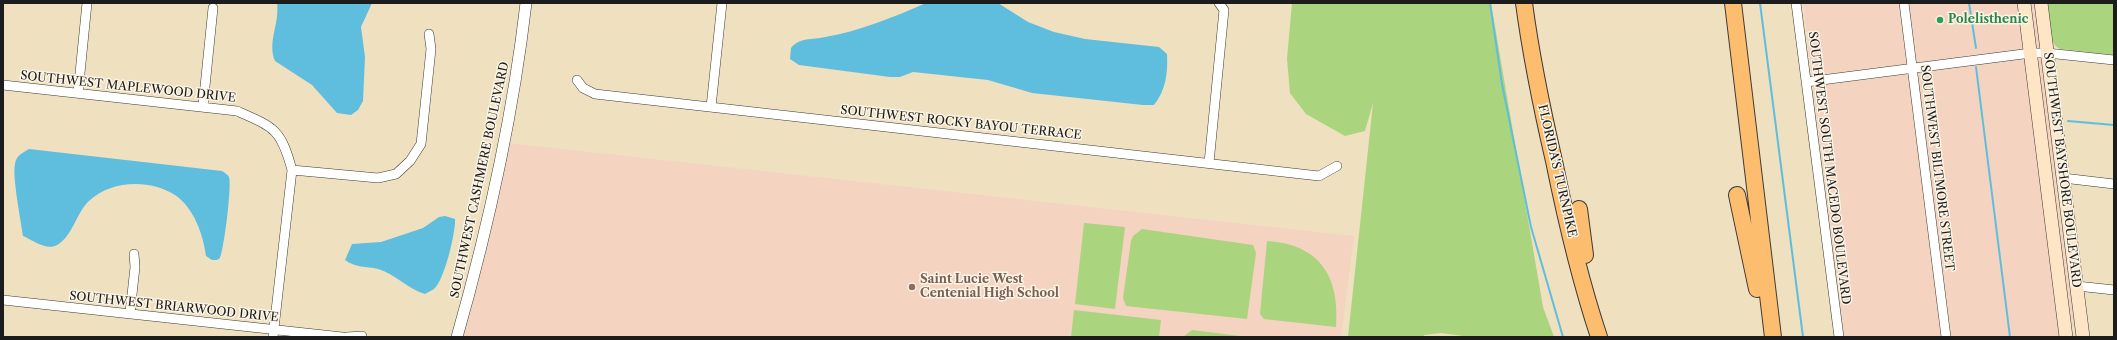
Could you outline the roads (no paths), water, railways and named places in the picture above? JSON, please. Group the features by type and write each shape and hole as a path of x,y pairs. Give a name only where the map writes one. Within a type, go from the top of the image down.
{"highway":[{"name":"FLORIDA'S TURNPIKE","path":"1524,3 1544,115 1563,204 1591,312 1600,337"},
{"path":"1733,3 1773,337"},
{"path":"1737,195 1768,337"},
{"path":"1578,209 1600,337"}],"main road":[{"name":"SOUTHWEST BAYSHORE BOULEVARD","path":"2024,3 2066,337"},
{"name":"SOUTHWEST BAYSHORE BOULEVARD","path":"2041,3 2083,337"},
{"path":"2063,315 2070,328 2072,337"}],"street":[{"path":"78,93 87,3"},
{"name":"SOUTHWEST CASHMERE BOULEVARD","path":"457,337 502,149 518,70 526,3"},
{"path":"711,107 722,3"},
{"path":"1208,163 1224,10 1219,3"},
{"name":"SOUTHWEST SOUTH MACEDO BOULEVARD","path":"1796,3 1839,337"},
{"name":"SOUTHWEST BILTMORE STREET","path":"1904,3 1946,337"},
{"path":"203,106 213,8"},
{"path":"292,170 378,178 396,174 410,161 421,144 431,49 429,34"},
{"path":"1806,82 1912,70 2031,53 2047,53 2114,60"},
{"name":"SOUTHWEST ROCKY BAYOU TERRACE","path":"577,80 583,88 595,94 1319,176 1337,166"},
{"name":"SOUTHWEST MAPLEWOOD DRIVE","path":"3,86 237,110 269,125 285,145 292,170 273,334"},
{"path":"2063,178 2114,184"},
{"path":"130,313 135,267 134,254"},
{"path":"2077,286 2114,290"},
{"name":"SOUTHWEST BRIARWOOD DRIVE","path":"3,300 130,313 273,334 342,337"},
{"path":"347,337 362,336"}],"water":[{"path":"277,3 372,3 361,27 365,57 363,101 358,110 351,115 337,113 312,85 275,61 272,47 277,18"},
{"path":"926,3 998,3 1028,22 1054,32 1085,39 1159,47 1167,54 1164,87 1154,105 1143,105 1032,93 988,80 913,72 900,77 890,77 799,65 790,59 791,48 802,40 820,38 864,27"},
{"path":"29,149 222,171 227,174 230,182 229,204 220,258 217,260 212,260 206,256 200,230 192,214 182,200 165,190 143,184 119,186 98,194 89,201 67,236 57,245 49,247 44,246 23,236 14,170 18,157"},
{"path":"445,216 455,219 454,234 449,256 438,284 434,289 425,294 413,289 384,271 357,266 345,260 352,244 381,242 423,228 439,217"}],"waterway":[{"path":"1490,3 1502,84 1531,227 1563,337"},
{"path":"1760,3 1803,337"},
{"path":"1969,3 1976,48"},
{"path":"1976,67 2010,337"},
{"path":"2068,121 2114,125"}],"place":[{"name":"Polelisthenic","path":"1940,20"},
{"name":"Saint Lucie West Centenial High School","path":"912,287"}]}
